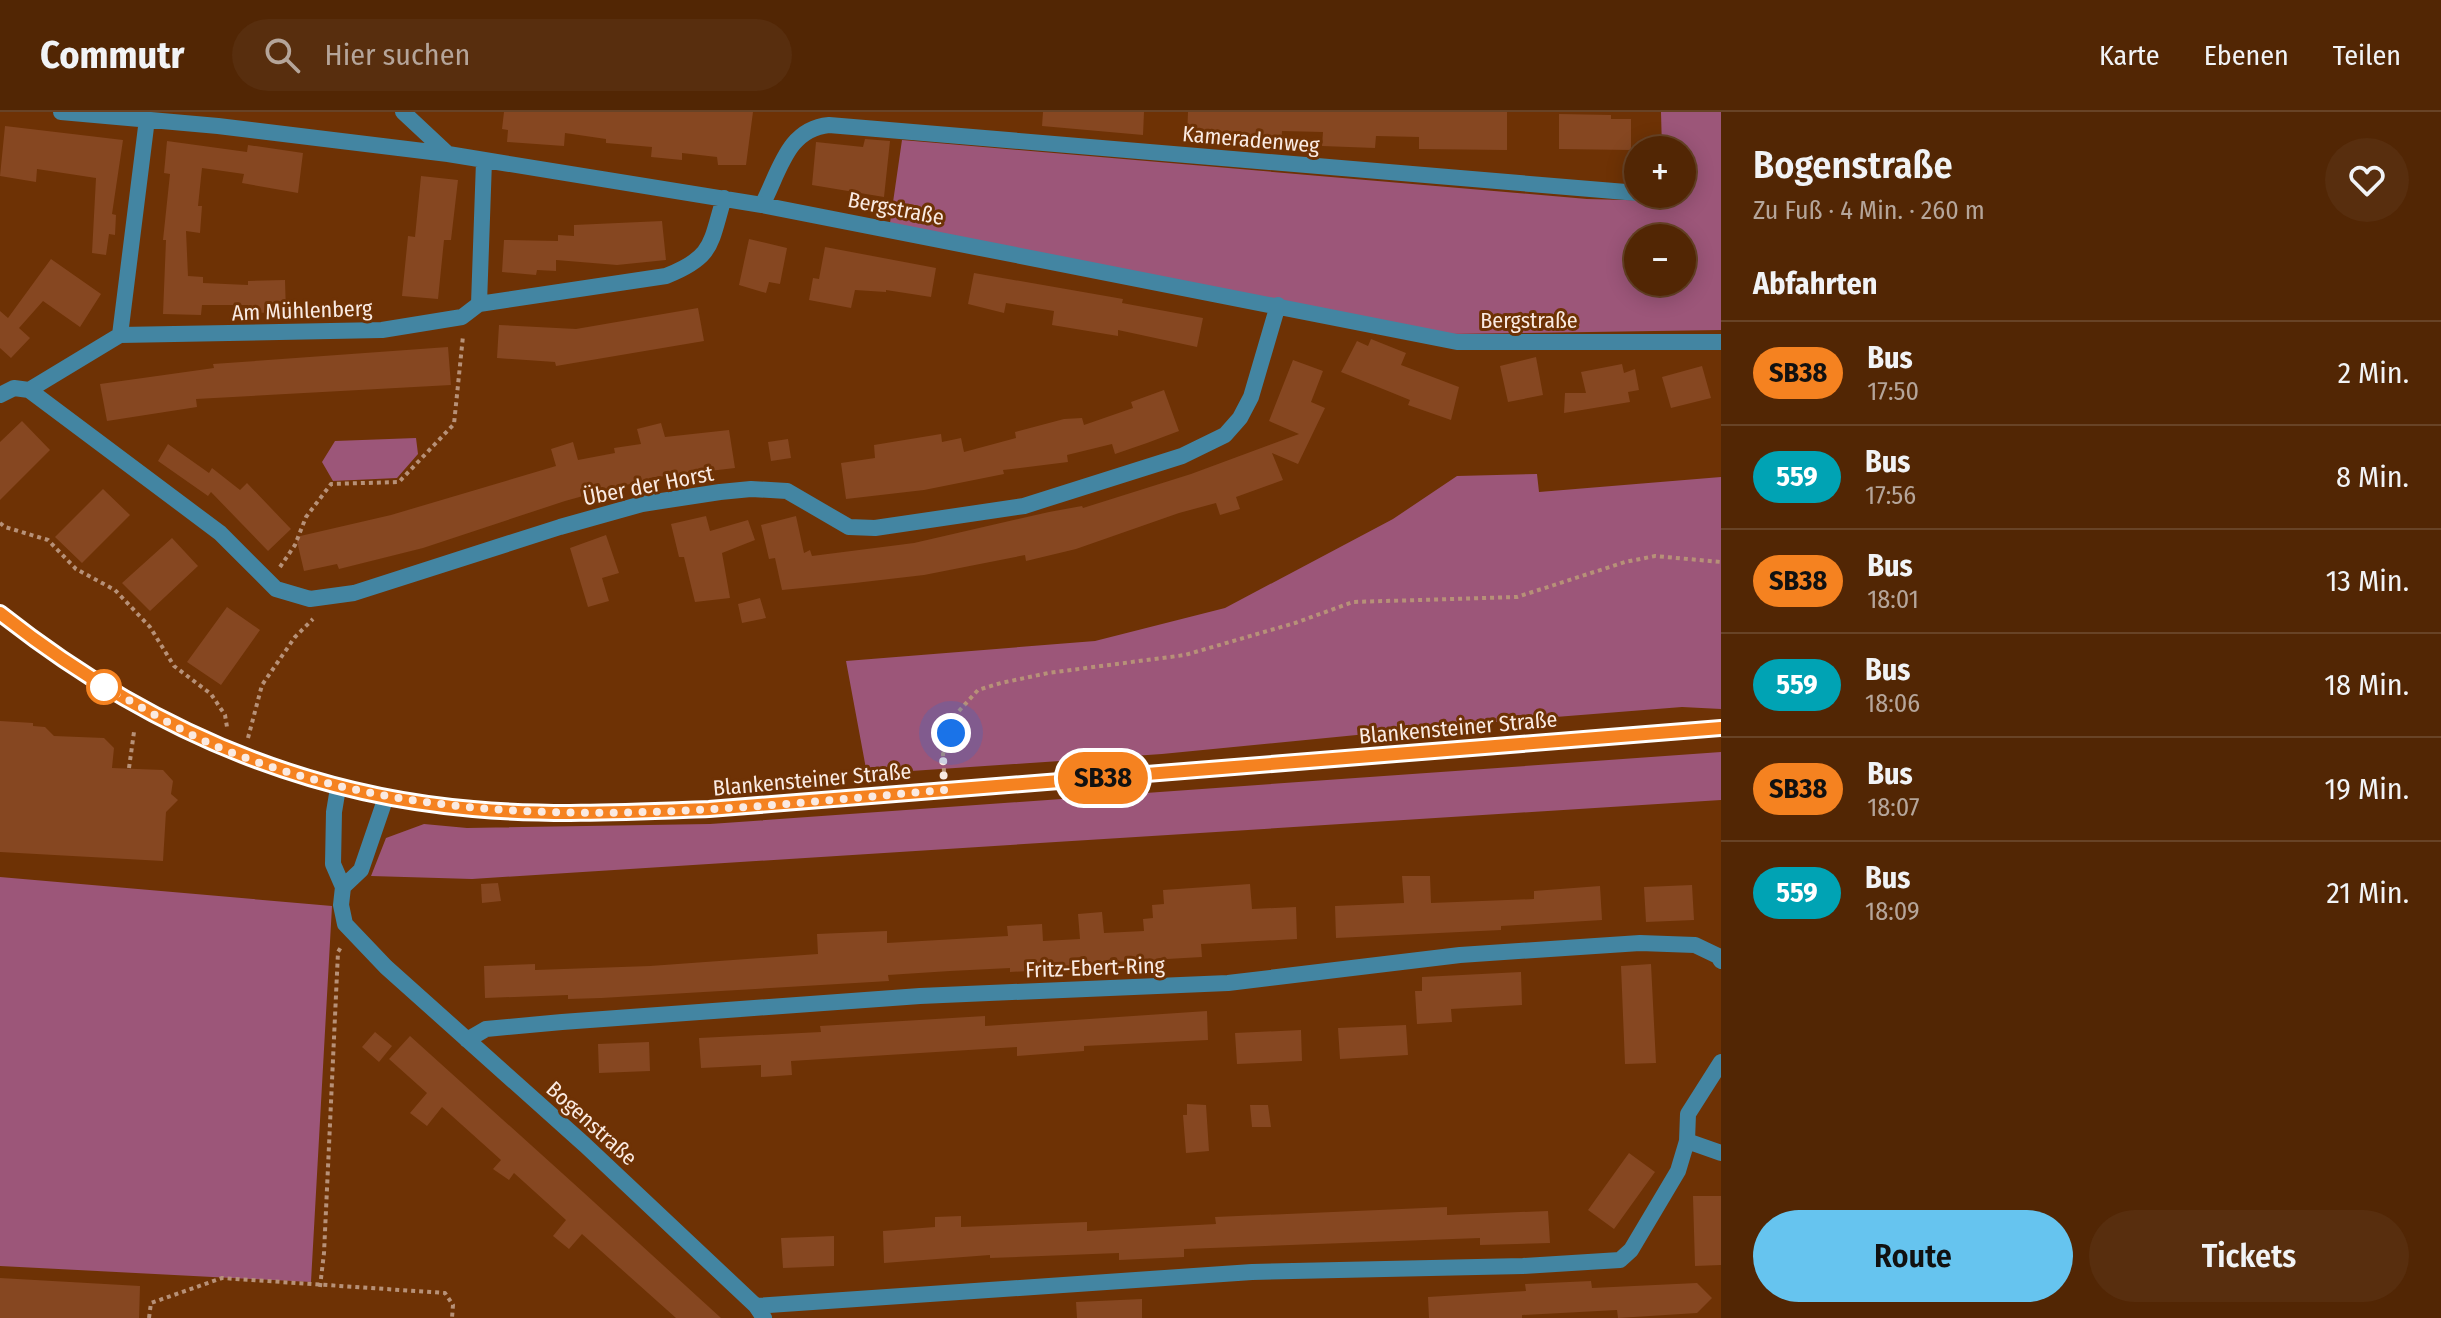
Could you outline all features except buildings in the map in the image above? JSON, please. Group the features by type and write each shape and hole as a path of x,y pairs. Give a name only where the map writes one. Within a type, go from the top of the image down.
{"main road":[{"name":"Blankensteiner Straße","path":"0,613 104,687 195,737 238,755 338,788 472,809 564,814 709,809 1721,728"}],"street":[{"name":"Bergstraße","path":"61,112 448,154 724,198 1457,342 1721,342"},
{"path":"403,112 448,154"},
{"path":"0,395 14,388 29,390 120,335 147,119"},
{"name":"Kameradenweg","path":"762,205 795,138 813,126 829,125 1624,192"},
{"path":"479,304 484,161"},
{"name":"Am Mühlenberg","path":"120,335 382,330 462,317 479,304 666,276 694,265 708,251 724,198"},
{"name":"Über der Horst","path":"29,390 220,533 264,580 289,595 310,599 335,597 642,504 720,492 751,489 787,491 849,527 862,528 1024,506 1182,456 1225,435 1240,418 1251,397 1278,305"},
{"path":"338,788 334,812 333,864 343,887 341,905 345,924 352,932"},
{"path":"343,887 361,870 386,797"},
{"name":"Bogenstraße","path":"352,932 585,1145 760,1312"},
{"name":"Fritz-Ebert-Ring","path":"467,1040 486,1029 562,1022 920,996 1228,983 1460,955 1640,943 1695,945 1714,953 1721,961"},
{"path":"760,1312 1252,1272 1523,1266 1620,1260 1631,1250 1678,1171 1687,1141 1688,1114 1721,1062"},
{"path":"1687,1141 1721,1153"}],"path":[{"path":"264,580 283,565 306,517 331,484 399,482 454,424 463,341 462,317"},
{"path":"0,523 48,540 76,569 115,590 150,627 174,666 211,694 225,715 238,755"},
{"path":"944,790 943,754 958,712 978,690 989,686 1048,673 1185,655 1295,623 1353,602 1517,597 1625,562 1655,556 1721,562"},
{"path":"238,755 262,685 295,637 335,597"},
{"path":"129,768 134,732"},
{"path":"320,1287 338,952 352,932"},
{"path":"149,1318 151,1303 222,1278 320,1287 445,1293 453,1305 452,1318"}],"shaded area":[{"path":"1661,112 1721,112 1721,330 1451,334 890,223 902,140 1624,200 1624,208 1696,208 1696,136 1662,136"},
{"path":"416,438 418,454 397,478 333,481 322,462 335,441"},
{"path":"1537,474 1539,492 1721,477 1721,709 1682,707 1162,754 867,774 846,661 1095,641 1225,608 1393,519 1457,476"},
{"path":"1721,752 1721,800 472,879 371,876 386,838 424,824 467,828 710,824"},
{"path":"0,877 332,906 311,1282 0,1266"}],"bus line":[{"name":"SB38","path":"0,613 104,687 195,737 233,754 338,788 472,809 564,814 709,809 1721,728"}],"route":[{"path":"104,687 195,737 233,754 338,788 472,809 564,814 709,809 944,790 943,754 951,733"}]}
